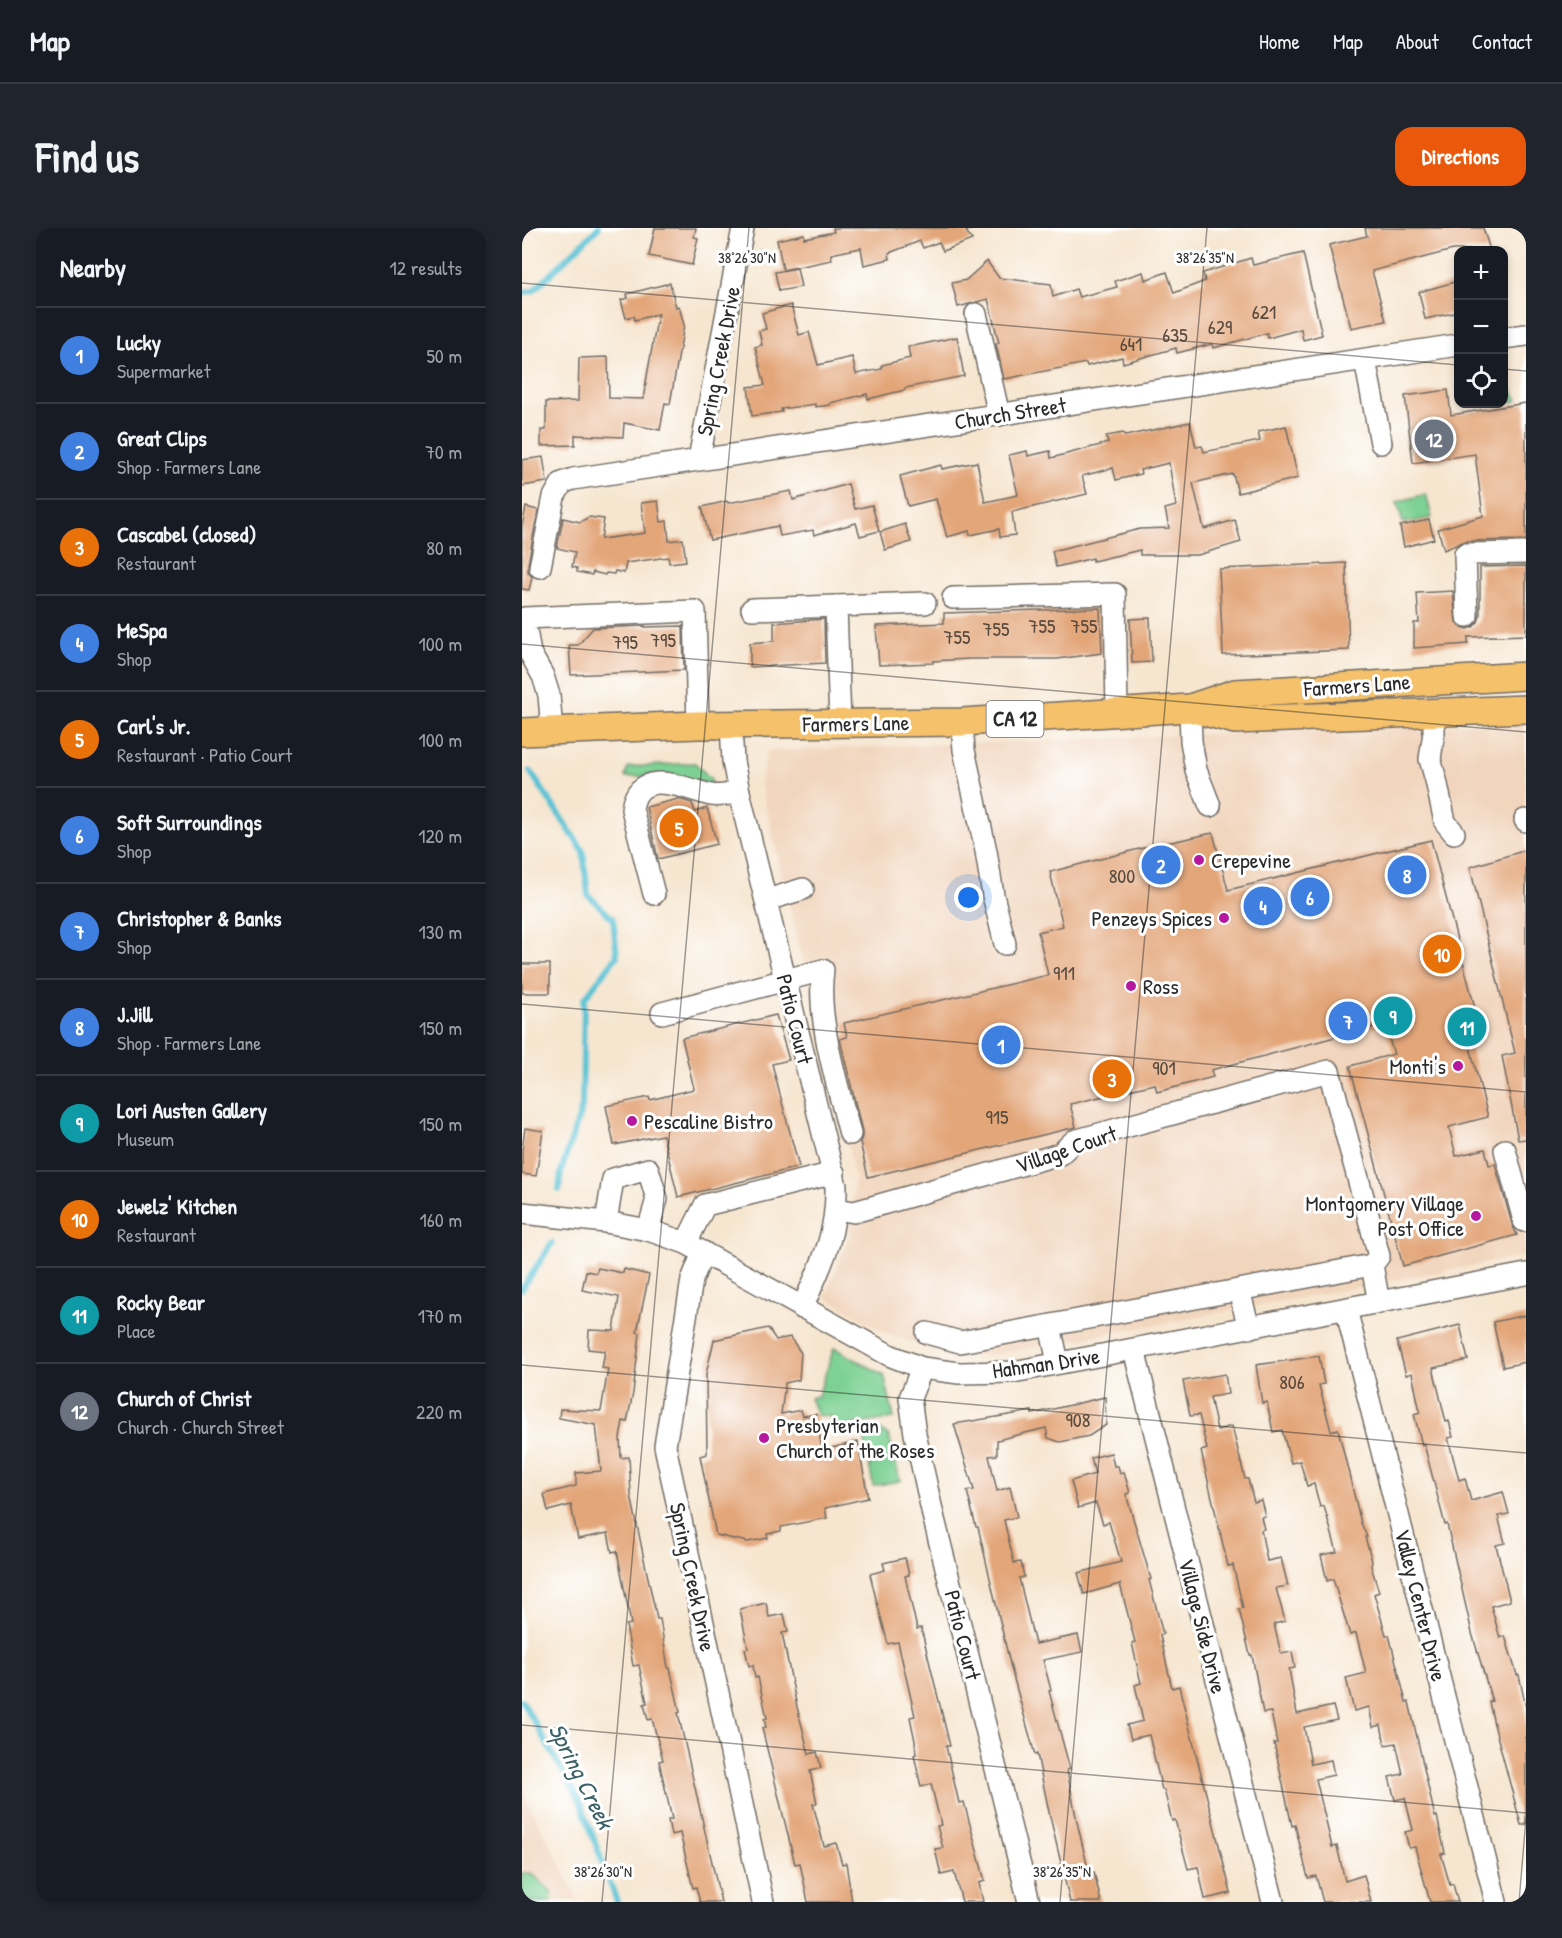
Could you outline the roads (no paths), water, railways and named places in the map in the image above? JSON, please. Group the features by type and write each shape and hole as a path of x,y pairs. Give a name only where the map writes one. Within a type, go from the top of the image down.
{"main road":[{"name":"Farmers Lane","path":"522,732 698,725 962,722 1190,708 1235,693 1526,676"},
{"name":"Farmers Lane","path":"1190,708 1235,720 1526,709"}],"street":[{"name":"Spring Creek Drive","path":"699,459 743,228"},
{"path":"976,314 999,415"},
{"path":"1508,337 1526,335"},
{"name":"Church Street","path":"540,567 554,497 562,483 573,479 1454,346"},
{"path":"1365,360 1381,443"},
{"path":"1467,616 1466,554 1526,553"},
{"path":"953,597 1115,594 1117,712"},
{"path":"752,609 925,603"},
{"path":"836,606 840,724"},
{"path":"552,731 549,695 543,676 530,653 524,618 695,610 698,725"},
{"path":"1190,708 1191,741 1196,770 1210,806"},
{"path":"1434,713 1430,759 1445,822 1454,833"},
{"path":"962,722 964,750 1005,944"},
{"name":"Patio Court","path":"731,726 733,761 739,792 834,1173 836,1209 834,1226 826,1254 802,1308"},
{"path":"654,894 632,809 633,801 639,792 645,787 658,783 676,784 712,795 739,792"},
{"path":"767,900 803,889"},
{"path":"662,1013 823,970 820,987 827,1036 850,1134"},
{"name":"Village Court","path":"836,1209 854,1212 1012,1168 1060,1154 1074,1141 1329,1071 1379,1256 1372,1265"},
{"path":"1505,1150 1525,1224"},
{"path":"606,1222 613,1179 648,1169 657,1199 648,1230"},
{"name":"Spring Creek Drive","path":"763,1902 665,1446 692,1280 695,1247 705,1205 834,1173"},
{"name":"Hahman Drive","path":"522,1213 606,1222 648,1230 695,1247 889,1355 922,1368 959,1373 1013,1372 1526,1274"},
{"path":"927,1333 960,1342 1372,1265 1379,1303"},
{"path":"1239,1290 1249,1328"},
{"name":"Valley Center Drive","path":"1346,1309 1496,1902"},
{"path":"1050,1326 1058,1362"},
{"name":"Village Side Drive","path":"1134,1350 1273,1902"},
{"name":"Patio Court","path":"922,1368 910,1398 915,1434 1029,1902"}],"waterway":[{"name":"Spring Creek","path":"522,292 533,291 598,228"},
{"name":"Spring Creek","path":"530,771 583,851 588,895 613,919 617,956 584,999 582,1107 561,1172 559,1190"},
{"name":"Spring Creek","path":"522,1289 552,1243"},
{"name":"Spring Creek","path":"522,1701 580,1801 617,1902"}],"place":[{"name":"Church of Christ","path":"1434,439"},
{"name":"Carl's Jr.","path":"679,828"},
{"name":"Crepevine","path":"1199,860"},
{"name":"Great Clips","path":"1161,865"},
{"name":"J.Jill","path":"1407,875"},
{"name":"Soft Surroundings","path":"1310,897"},
{"name":"MeSpa","path":"1263,906"},
{"name":"Penzeys Spices","path":"1224,918"},
{"name":"Jewelz' Kitchen","path":"1442,954"},
{"name":"Ross","path":"1131,986"},
{"name":"Lori Austen Gallery","path":"1393,1016"},
{"name":"Christopher & Banks","path":"1348,1021"},
{"name":"Rocky Bear","path":"1467,1027"},
{"name":"Lucky","path":"1001,1045"},
{"name":"Monti's","path":"1458,1066"},
{"name":"Cascabel (closed)","path":"1112,1079"},
{"name":"Pescaline Bistro","path":"632,1121"},
{"name":"Montgomery Village Post Office","path":"1476,1216"},
{"name":"Presbyterian Church of the Roses","path":"764,1438"}]}
